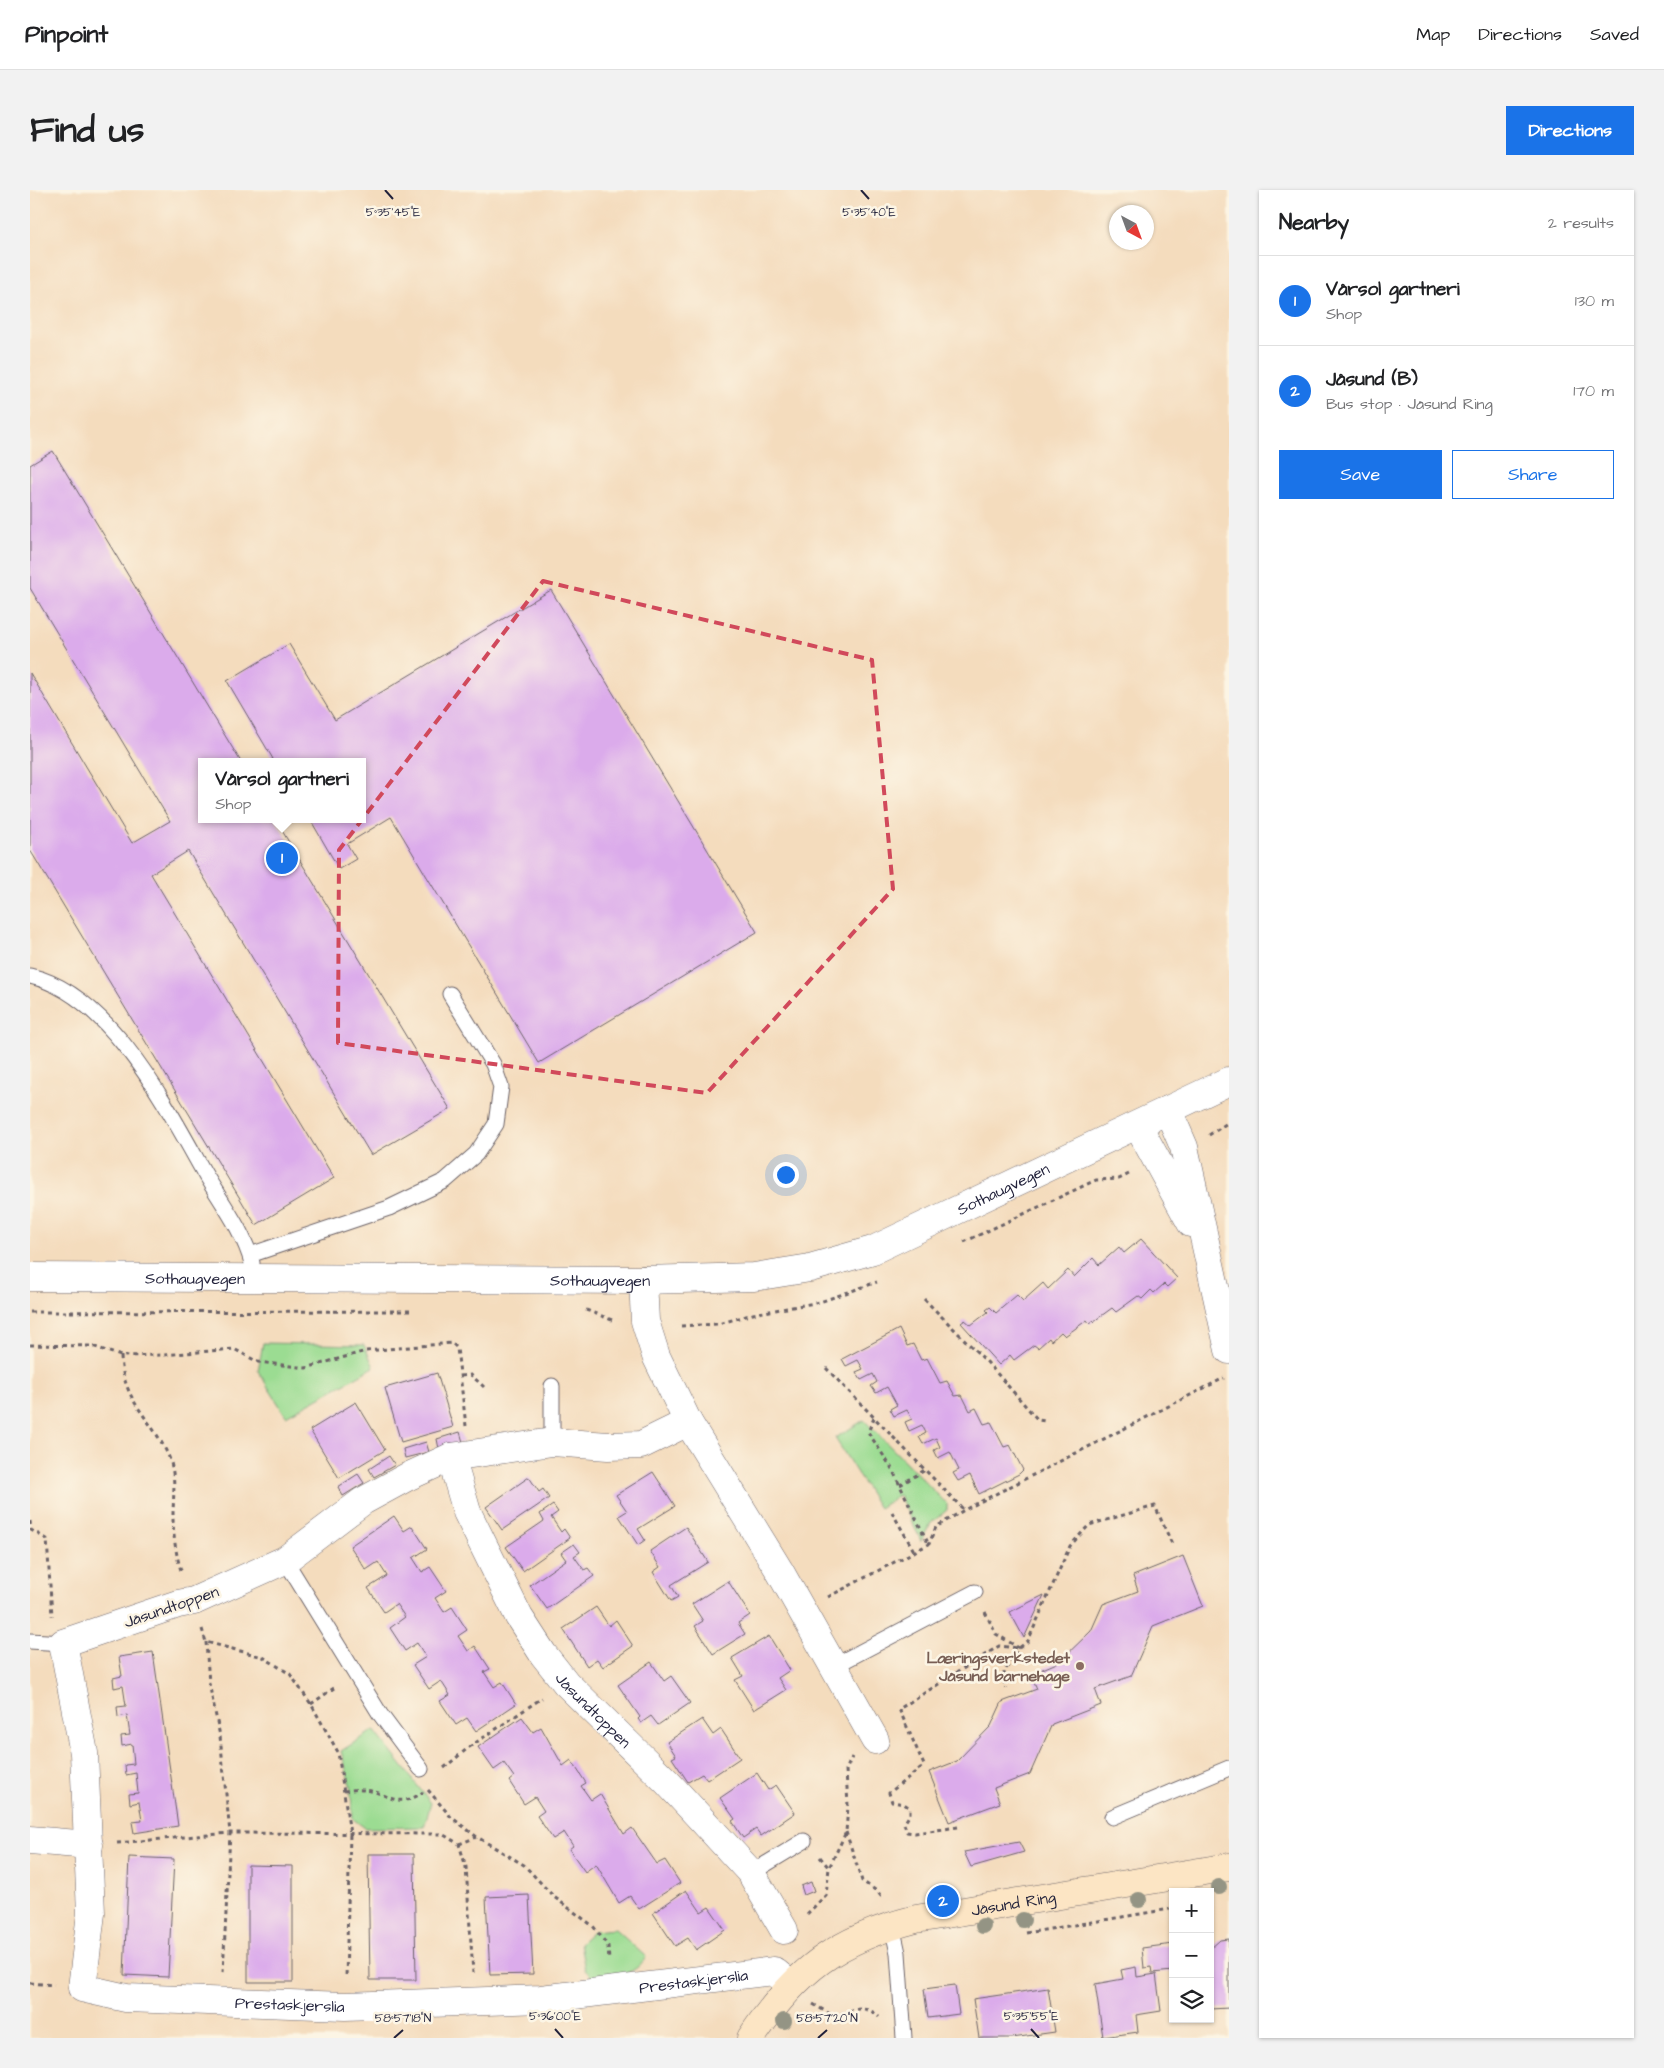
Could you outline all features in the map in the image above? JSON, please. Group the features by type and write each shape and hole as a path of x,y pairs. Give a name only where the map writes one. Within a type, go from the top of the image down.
{"main road":[{"name":"Jåsund Ring","path":"751,2038 774,2004 791,1985 828,1954 873,1931 890,1915 924,1918 1229,1867"}],"street":[{"name":"Sothaugvegen","path":"30,1277 253,1267 642,1280 754,1276 810,1268 873,1250 1138,1126 1229,1081"},
{"path":"1168,1110 1184,1146 1229,1350"},
{"path":"1138,1126 1205,1248"},
{"path":"642,1280 645,1321 656,1356 688,1422 779,1570 832,1667 875,1740"},
{"name":"Jåsundtoppen","path":"63,1643 178,1604 194,1601 285,1560 363,1501 407,1477 460,1456 552,1442 608,1446 641,1445 688,1422"},
{"name":"Jåsundtoppen","path":"460,1456 467,1512 518,1618 566,1683 667,1782 751,1873 784,1930"},
{"path":"30,1840 99,1844 63,1643"},
{"name":"Prestaskjerslia","path":"99,1844 82,1988 126,1998 345,2006 475,2002 541,1999 774,1972 791,1985"}],"lane":[{"path":"30,976 54,984 93,1010 125,1046 159,1093 253,1267 389,1208 445,1181 476,1154 496,1124 501,1087 493,1064 450,994"},
{"path":"552,1386 552,1442"},
{"path":"285,1560 380,1714 421,1769"},
{"path":"832,1667 975,1592"},
{"path":"30,1641 63,1643"},
{"path":"1112,1817 1229,1768"},
{"path":"751,1873 804,1841"},
{"path":"890,1915 898,1953 904,2038"}],"path":[{"path":"1202,1140 1229,1122"},
{"path":"924,1299 987,1362 1038,1420 1045,1421"},
{"path":"585,1310 612,1320"},
{"path":"30,1312 417,1311"},
{"path":"30,1345 92,1346 121,1356 163,1355 234,1348 258,1362 306,1368 366,1351 452,1343 458,1348 461,1376 460,1456"},
{"path":"121,1356 122,1377 131,1397 169,1456 174,1485 173,1518 183,1575"},
{"path":"826,1368 964,1510"},
{"path":"461,1376 471,1375 484,1387"},
{"path":"801,1611 929,1544 936,1527 964,1510 1229,1376"},
{"path":"874,1418 868,1432 891,1467 929,1544"},
{"path":"900,1485 925,1470"},
{"path":"1004,1689 1004,1672 1019,1648 1028,1641 1070,1546 1089,1525 1155,1506 1172,1544"},
{"path":"892,1512 914,1551"},
{"path":"30,1520 31,1530 46,1539 53,1624 63,1643"},
{"path":"975,1592 996,1634 1019,1648"},
{"path":"200,1620 206,1642 209,1683 220,1736 230,1833 221,2001"},
{"path":"206,1642 263,1657 277,1664 290,1674 311,1704 338,1752 350,1834 345,2006"},
{"path":"958,1827 916,1833 907,1832 904,1824 910,1814 910,1808 904,1804 892,1802 889,1793 924,1766 899,1709 999,1646 1019,1648"},
{"path":"311,1704 354,1674"},
{"path":"442,1769 468,1748 544,1697"},
{"path":"784,1930 816,1907 826,1895 829,1868 846,1832 848,1806 846,1770 850,1758 875,1740"},
{"path":"344,1791 365,1790 398,1801 412,1800 428,1789 432,1782"},
{"path":"428,1789 451,1817 477,1836 524,1865 554,1897 593,1926 603,1936 608,1946 610,1977 607,1991"},
{"path":"846,1832 862,1881 878,1892 890,1915"},
{"path":"99,1844 230,1833 442,1834 459,1844 466,1866 475,2002"},
{"path":"459,1844 477,1836"},
{"path":"1024,1933 1101,1922 1169,1909"},
{"path":"807,2011 820,1999"},
{"path":"813,2005 835,2016 856,2008 870,2010 883,2021"}],"highlighted area":[{"path":"543,581 872,660 893,889 707,1093 338,1043 339,850"}],"green space":[{"path":"263,1343 364,1345 374,1367 286,1416 258,1371"},
{"path":"864,1420 947,1504 947,1510 931,1523 921,1541 899,1495 879,1508 835,1438"},
{"path":"374,1730 431,1803 424,1827 365,1828 353,1819 350,1784 341,1751"},
{"path":"615,1929 646,1957 636,1969 629,1972 616,1976 592,1977 585,1970 580,1943 593,1931"}],"building":[{"path":"53,451 239,758 198,758 198,823 277,823 450,1109 371,1155 188,851 151,874 334,1178 256,1225 30,850 30,673 132,843 170,821 30,588 30,465"},
{"path":"551,590 757,932 539,1063 391,817 347,844 356,859 339,869 312,823 366,823 366,758 272,758 227,681 289,644 335,720"},
{"path":"1141,1239 1177,1278 1167,1287 1164,1284 1154,1293 1151,1290 1142,1299 1138,1296 1116,1312 1112,1308 1090,1324 1087,1320 1065,1336 1061,1332 1051,1341 1049,1338 1038,1348 1034,1345 1014,1360 1010,1355 999,1365 961,1323 965,1320 971,1325 988,1312 986,1310 990,1307 996,1313 1017,1295 1023,1301 1043,1283 1048,1289 1068,1270 1074,1277 1093,1258 1099,1265 1119,1247 1124,1253"},
{"path":"899,1329 907,1346 913,1344 921,1360 927,1358 940,1383 947,1381 955,1396 962,1395 970,1411 976,1408 984,1424 991,1422 1004,1447 1010,1445 1023,1470 1019,1474 979,1494 970,1475 958,1481 953,1473 959,1470 950,1452 938,1458 934,1450 940,1447 936,1438 923,1444 919,1437 926,1433 922,1425 909,1431 905,1422 912,1419 907,1410 894,1416 890,1409 897,1405 887,1387 876,1393 871,1386 877,1382 873,1374 861,1380 856,1372 863,1369 858,1360 846,1366 842,1359"},
{"path":"437,1373 453,1427 401,1442 385,1388"},
{"path":"356,1402 385,1450 339,1478 310,1430"},
{"path":"460,1432 463,1442 439,1449 437,1439"},
{"path":"426,1442 429,1452 405,1458 403,1449"},
{"path":"389,1456 395,1465 374,1477 369,1469"},
{"path":"653,1472 675,1506 638,1529 645,1540 638,1545 619,1516 627,1511 616,1495"},
{"path":"358,1474 364,1483 343,1496 338,1487"},
{"path":"529,1477 539,1492 543,1489 549,1498 502,1530 486,1507"},
{"path":"553,1505 558,1512 551,1517 561,1532 564,1529 570,1538 523,1571 506,1547 544,1521 540,1514"},
{"path":"394,1516 404,1531 412,1526 427,1549 413,1558 422,1572 430,1567 446,1591 435,1598 444,1612 452,1607 467,1630 458,1636 468,1651 475,1646 490,1669 484,1672 494,1687 502,1682 516,1704 476,1731 467,1718 456,1725 440,1701 450,1695 441,1681 429,1689 413,1665 426,1657 417,1643 405,1651 390,1628 405,1617 396,1604 384,1612 368,1588 387,1576 378,1562 366,1570 350,1546"},
{"path":"686,1527 708,1562 671,1585 678,1597 671,1601 653,1572 660,1567 650,1551"},
{"path":"574,1544 580,1552 574,1556 584,1570 588,1568 594,1576 547,1609 530,1585 566,1560 561,1553"},
{"path":"1183,1556 1203,1606 1153,1626 1131,1676 1095,1689 1101,1705 1052,1724 1030,1774 994,1788 1000,1803 949,1822 929,1772 957,1761 991,1726 1002,1702 1037,1689 1031,1674 1059,1662 1091,1631 1103,1604 1138,1591 1133,1576"},
{"path":"728,1581 750,1615 738,1623 745,1634 713,1654 695,1626 703,1621 692,1604"},
{"path":"1044,1595 1024,1638 1010,1612"},
{"path":"596,1607 609,1626 616,1620 633,1646 603,1667 597,1659 587,1666 563,1629"},
{"path":"769,1636 790,1670 778,1678 786,1690 754,1710 735,1680 743,1676 732,1658"},
{"path":"153,1652 178,1826 134,1833 132,1822 142,1821 139,1802 130,1804 129,1794 138,1793 136,1773 126,1775 125,1765 134,1764 132,1744 122,1746 121,1736 130,1735 127,1715 118,1717 117,1707 126,1706 123,1686 114,1688 113,1678 122,1676 119,1657"},
{"path":"651,1662 664,1681 671,1676 690,1703 658,1725 651,1716 641,1723 638,1719 640,1717 618,1685"},
{"path":"522,1717 533,1732 541,1727 563,1766 571,1760 586,1783 581,1786 591,1800 600,1794 624,1834 632,1828 657,1864 665,1860 680,1883 639,1909 630,1896 619,1903 596,1864 585,1872 569,1849 573,1846 564,1832 553,1839 537,1816 544,1811 535,1797 524,1804 509,1781 514,1777 504,1763 494,1770 478,1747"},
{"path":"702,1719 713,1735 721,1729 740,1758 707,1780 702,1774 688,1782 672,1758 676,1756 667,1742"},
{"path":"757,1773 768,1790 776,1785 795,1813 761,1836 756,1829 743,1838 732,1821 735,1819 720,1798"},
{"path":"1019,1842 1024,1852 971,1867 964,1852"},
{"path":"368,1854 414,1854 416,1980 370,1980"},
{"path":"129,1857 174,1859 168,1977 124,1975"},
{"path":"248,1865 293,1866 293,1982 248,1982"},
{"path":"811,1882 814,1891 804,1895 801,1886"},
{"path":"686,1890 701,1912 709,1907 725,1930 696,1950 688,1938 675,1946 653,1913"},
{"path":"529,1895 533,1974 490,1975 486,1897"},
{"path":"1229,1939 1229,2008 1214,2009 1214,1945 1220,1940"},
{"path":"1169,1945 1169,1971 1152,1973 1151,1967 1144,1968 1142,1948"},
{"path":"1136,1967 1137,1977 1156,1974 1161,2011 1136,2015 1138,2032 1103,2037 1095,1984 1123,1979 1121,1970"},
{"path":"955,1985 959,2014 928,2018 924,1989"},
{"path":"1048,1988 1055,2032 1012,2038 979,2038 973,1999"}],"place":[{"name":"Vårsol gartneri","path":"282,858"},
{"name":"Læringsverkstedet Jåsund barnehage","path":"1080,1666"},
{"name":"Jåsund (B)","path":"943,1901"}]}
